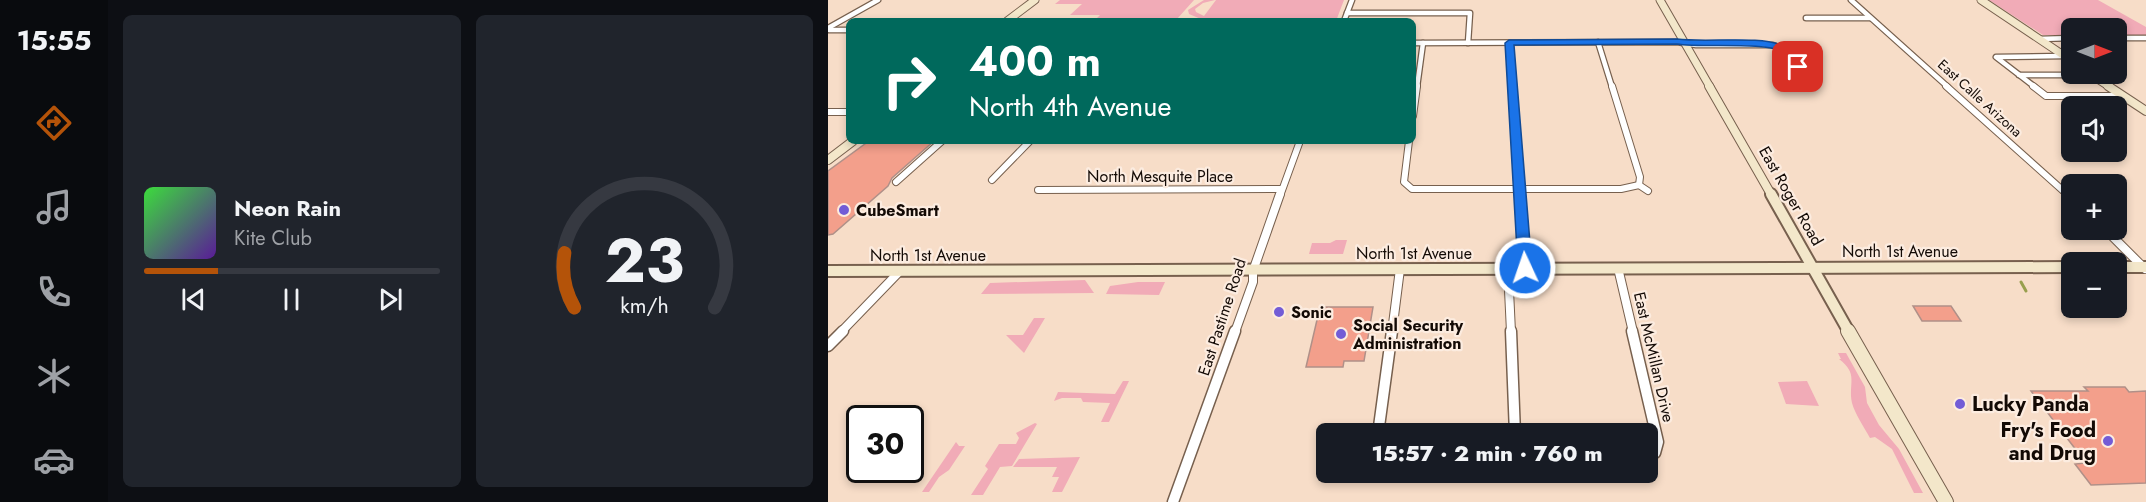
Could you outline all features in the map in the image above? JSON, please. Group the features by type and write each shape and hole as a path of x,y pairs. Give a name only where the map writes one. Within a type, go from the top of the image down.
{"main road":[{"path":"1011,18 1035,0"},
{"name":"East Roger Road","path":"1660,0 1946,502"},
{"path":"1981,0 2061,54"},
{"path":"2106,84 2123,96"},
{"path":"2127,99 2146,111"},
{"path":"828,160 849,144"},
{"name":"North 1st Avenue","path":"828,271 2061,267"},
{"path":"2127,267 2145,268"}],"street":[{"path":"847,18 878,0"},
{"path":"1345,18 1352,0"},
{"name":"East Calle Arizona","path":"1851,0 2061,189"},
{"path":"1347,13 1470,13 1468,43"},
{"path":"1806,18 1870,18"},
{"path":"828,29 846,19"},
{"path":"828,29 846,30"},
{"path":"2127,38 2144,39"},
{"path":"2039,39 2061,39"},
{"path":"1598,42 1640,177 1639,185"},
{"path":"1416,43 1598,42 1773,45 1786,51 1798,67"},
{"path":"1416,94 1423,43"},
{"path":"1509,43 1525,268"},
{"path":"2061,59 1996,57 2046,96 2061,96"},
{"path":"2019,75 2061,74"},
{"path":"828,112 846,112"},
{"path":"896,182 939,144"},
{"path":"992,180 1027,144"},
{"name":"East Pastime Road","path":"1173,502 1253,282 1253,271 1299,144"},
{"path":"1409,144 1405,188 1621,189 1639,185 1648,191"},
{"name":"North Mesquite Place","path":"1038,189 1282,189"},
{"path":"2117,240 2145,268"},
{"name":"East McMillan Drive","path":"1618,268 1654,423"},
{"path":"1380,423 1401,269"},
{"path":"1508,269 1515,423"},
{"path":"828,346 899,272"}],"shaded area":[{"path":"1060,0 1194,0 1178,18 1097,18 1100,15 1070,15 1082,4 1055,4"},
{"path":"1204,0 1215,0 1203,3 1195,9 1204,16 1216,0 1344,0 1337,18 1199,18 1189,14 1188,10"},
{"path":"1989,0 2098,0 2146,27 2146,35 2127,35 2127,18 2061,18 2061,35 2043,35"},
{"path":"1336,240 1347,240 1343,254 1309,254 1312,243 1330,243"},
{"path":"1085,280 1094,293 981,294 990,283"},
{"path":"1138,282 1165,282 1159,295 1106,294 1110,286"},
{"path":"1034,318 1045,318 1024,353 1006,335 1023,335"},
{"path":"1838,353 1846,353 1865,387 1867,403 1879,425 1899,449 1923,493 1914,493 1892,449 1875,437 1870,438 1853,407 1851,374 1839,359 1841,359"},
{"path":"1123,381 1129,381 1109,422 1101,422 1110,403 1083,402 1081,398 1062,398 1054,401 1058,392 1115,394"},
{"path":"1807,381 1819,406 1786,404 1778,382"},
{"path":"1037,424 1012,466 1000,467 983,495 971,495 988,469 985,466 999,444 1016,444 1019,438 1016,433"},
{"path":"956,442 959,446 965,446 949,470 939,477 929,492 922,492"},
{"path":"1080,457 1062,492 1052,492 1059,477 1052,477 1057,467 1013,467 1019,459"}],"building":[{"name":"CubeSmart","path":"865,144 931,144 892,178 888,186 833,234 828,235 828,171"},
{"path":"1913,306 1951,306 1961,321 1922,321"},
{"name":"Social Security Administration","path":"1320,307 1373,307 1364,361 1344,361 1343,367 1306,367"},
{"name":"Fry's Food and Drug","path":"2084,387 2125,387 2129,392 2146,391 2146,483 2091,485 2075,464 2086,463 2031,391 2088,391"}],"waterway":[{"path":"2021,282 2026,291"}],"place":[{"name":"CubeSmart","path":"844,210"},
{"name":"Sonic","path":"1279,312"},
{"name":"Social Security Administration","path":"1341,334"},
{"name":"Lucky Panda","path":"1960,404"},
{"name":"Fry's Food and Drug","path":"2108,441"}],"route":[{"path":"1525,268 1509,43 1768,44 1784,49 1798,67"}]}
